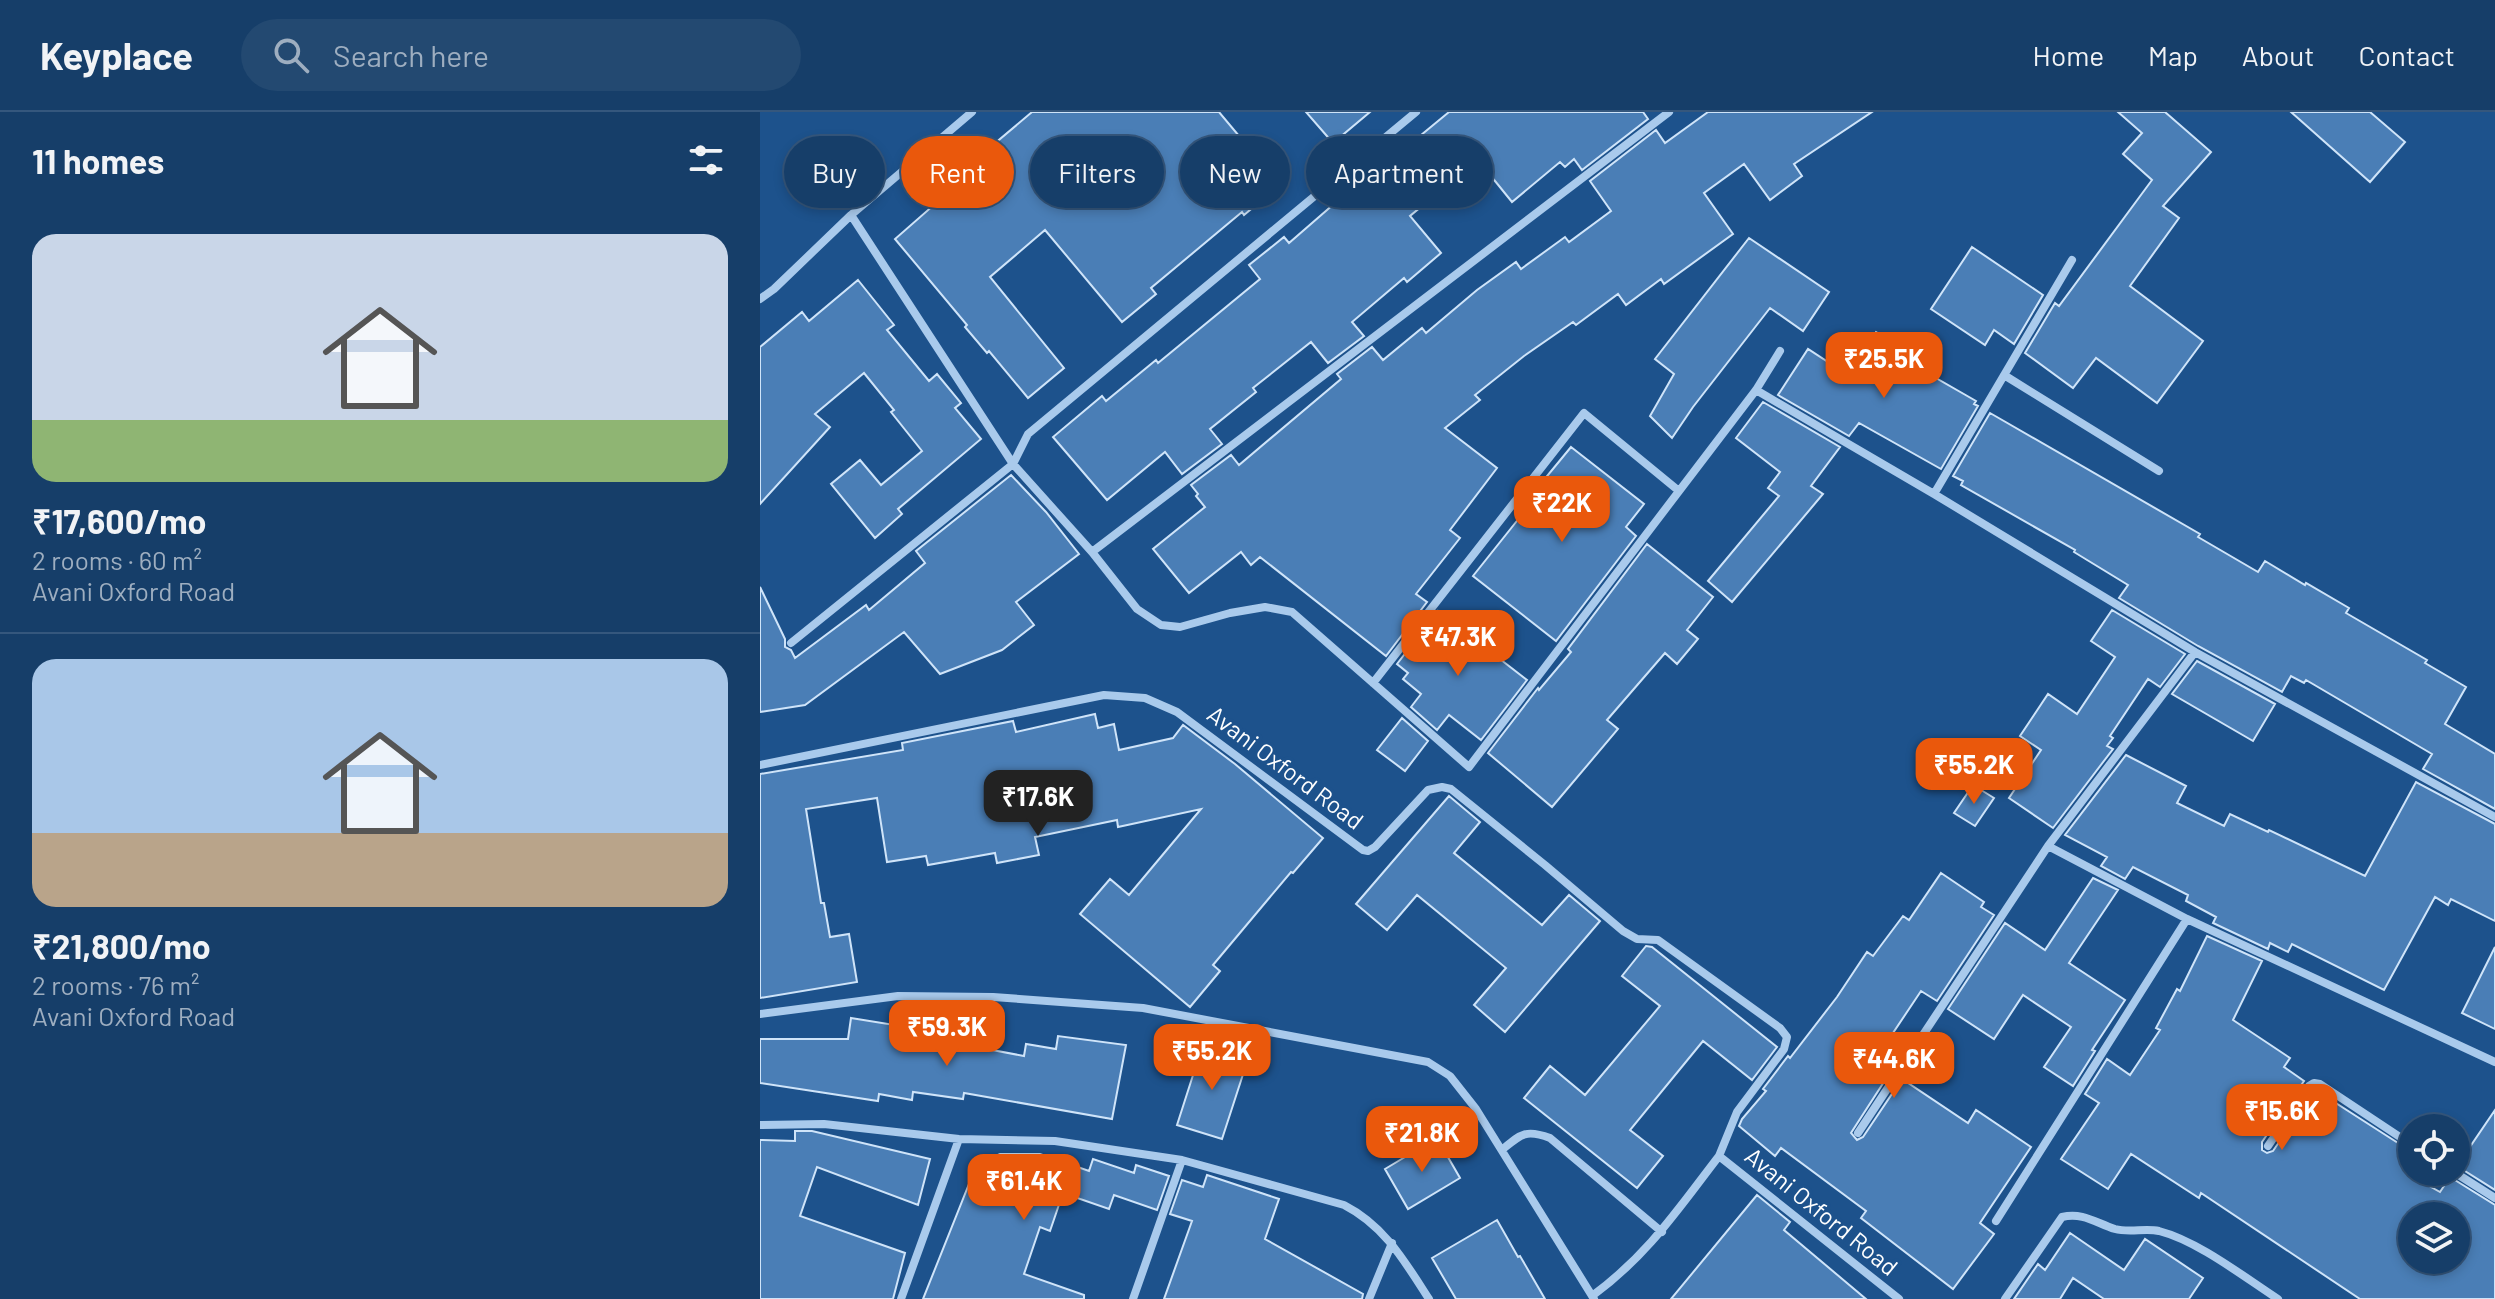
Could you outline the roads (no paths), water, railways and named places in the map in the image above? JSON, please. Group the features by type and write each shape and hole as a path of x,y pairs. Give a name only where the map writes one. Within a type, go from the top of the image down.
{"street":[{"path":"760,299 851,215 972,112"},
{"path":"791,643 1013,464 1028,434 1416,112"},
{"path":"1092,552 1669,112"},
{"path":"851,215 1013,464 1092,552 1137,609 1161,625 1180,627 1265,607 1292,612 1469,767 1756,390 1780,351"},
{"path":"1934,494 2072,260"},
{"path":"2004,375 2159,471"},
{"path":"1756,390 2195,652 2495,817"},
{"path":"1373,683 1584,413 1679,491"},
{"path":"1858,1133 2048,846 2195,652"},
{"name":"Avani Oxford Road","path":"760,765 1104,695 1145,698 1177,712 1363,850 1375,847 1428,790 1451,789 1623,931 1637,939 1658,940 1780,1028 1787,1037 1784,1049 1737,1112 1719,1156 1662,1232 1629,1268 1593,1297 1476,1109 1450,1076 1428,1062 1143,1008 993,997 898,996 760,1014"},
{"path":"2048,846 2187,919 2495,1062"},
{"path":"1996,1221 2187,919"},
{"path":"2268,1146 2314,1083 2398,1136"},
{"path":"760,1125 824,1124 959,1139 1055,1141 1182,1160 1344,1205 1361,1214 1392,1243 1429,1299"},
{"path":"1503,1149 1520,1135 1534,1132 1550,1138 1662,1232"},
{"path":"901,1299 959,1139"},
{"name":"Avani Oxford Road","path":"1719,1156 1899,1299"},
{"path":"1133,1299 1182,1160"},
{"path":"2470,1182 2495,1198"},
{"path":"2005,1299 2062,1217 2073,1215 2085,1216 2118,1231 2155,1230 2176,1237 2278,1299"},
{"path":"1369,1299 1392,1243"}]}
